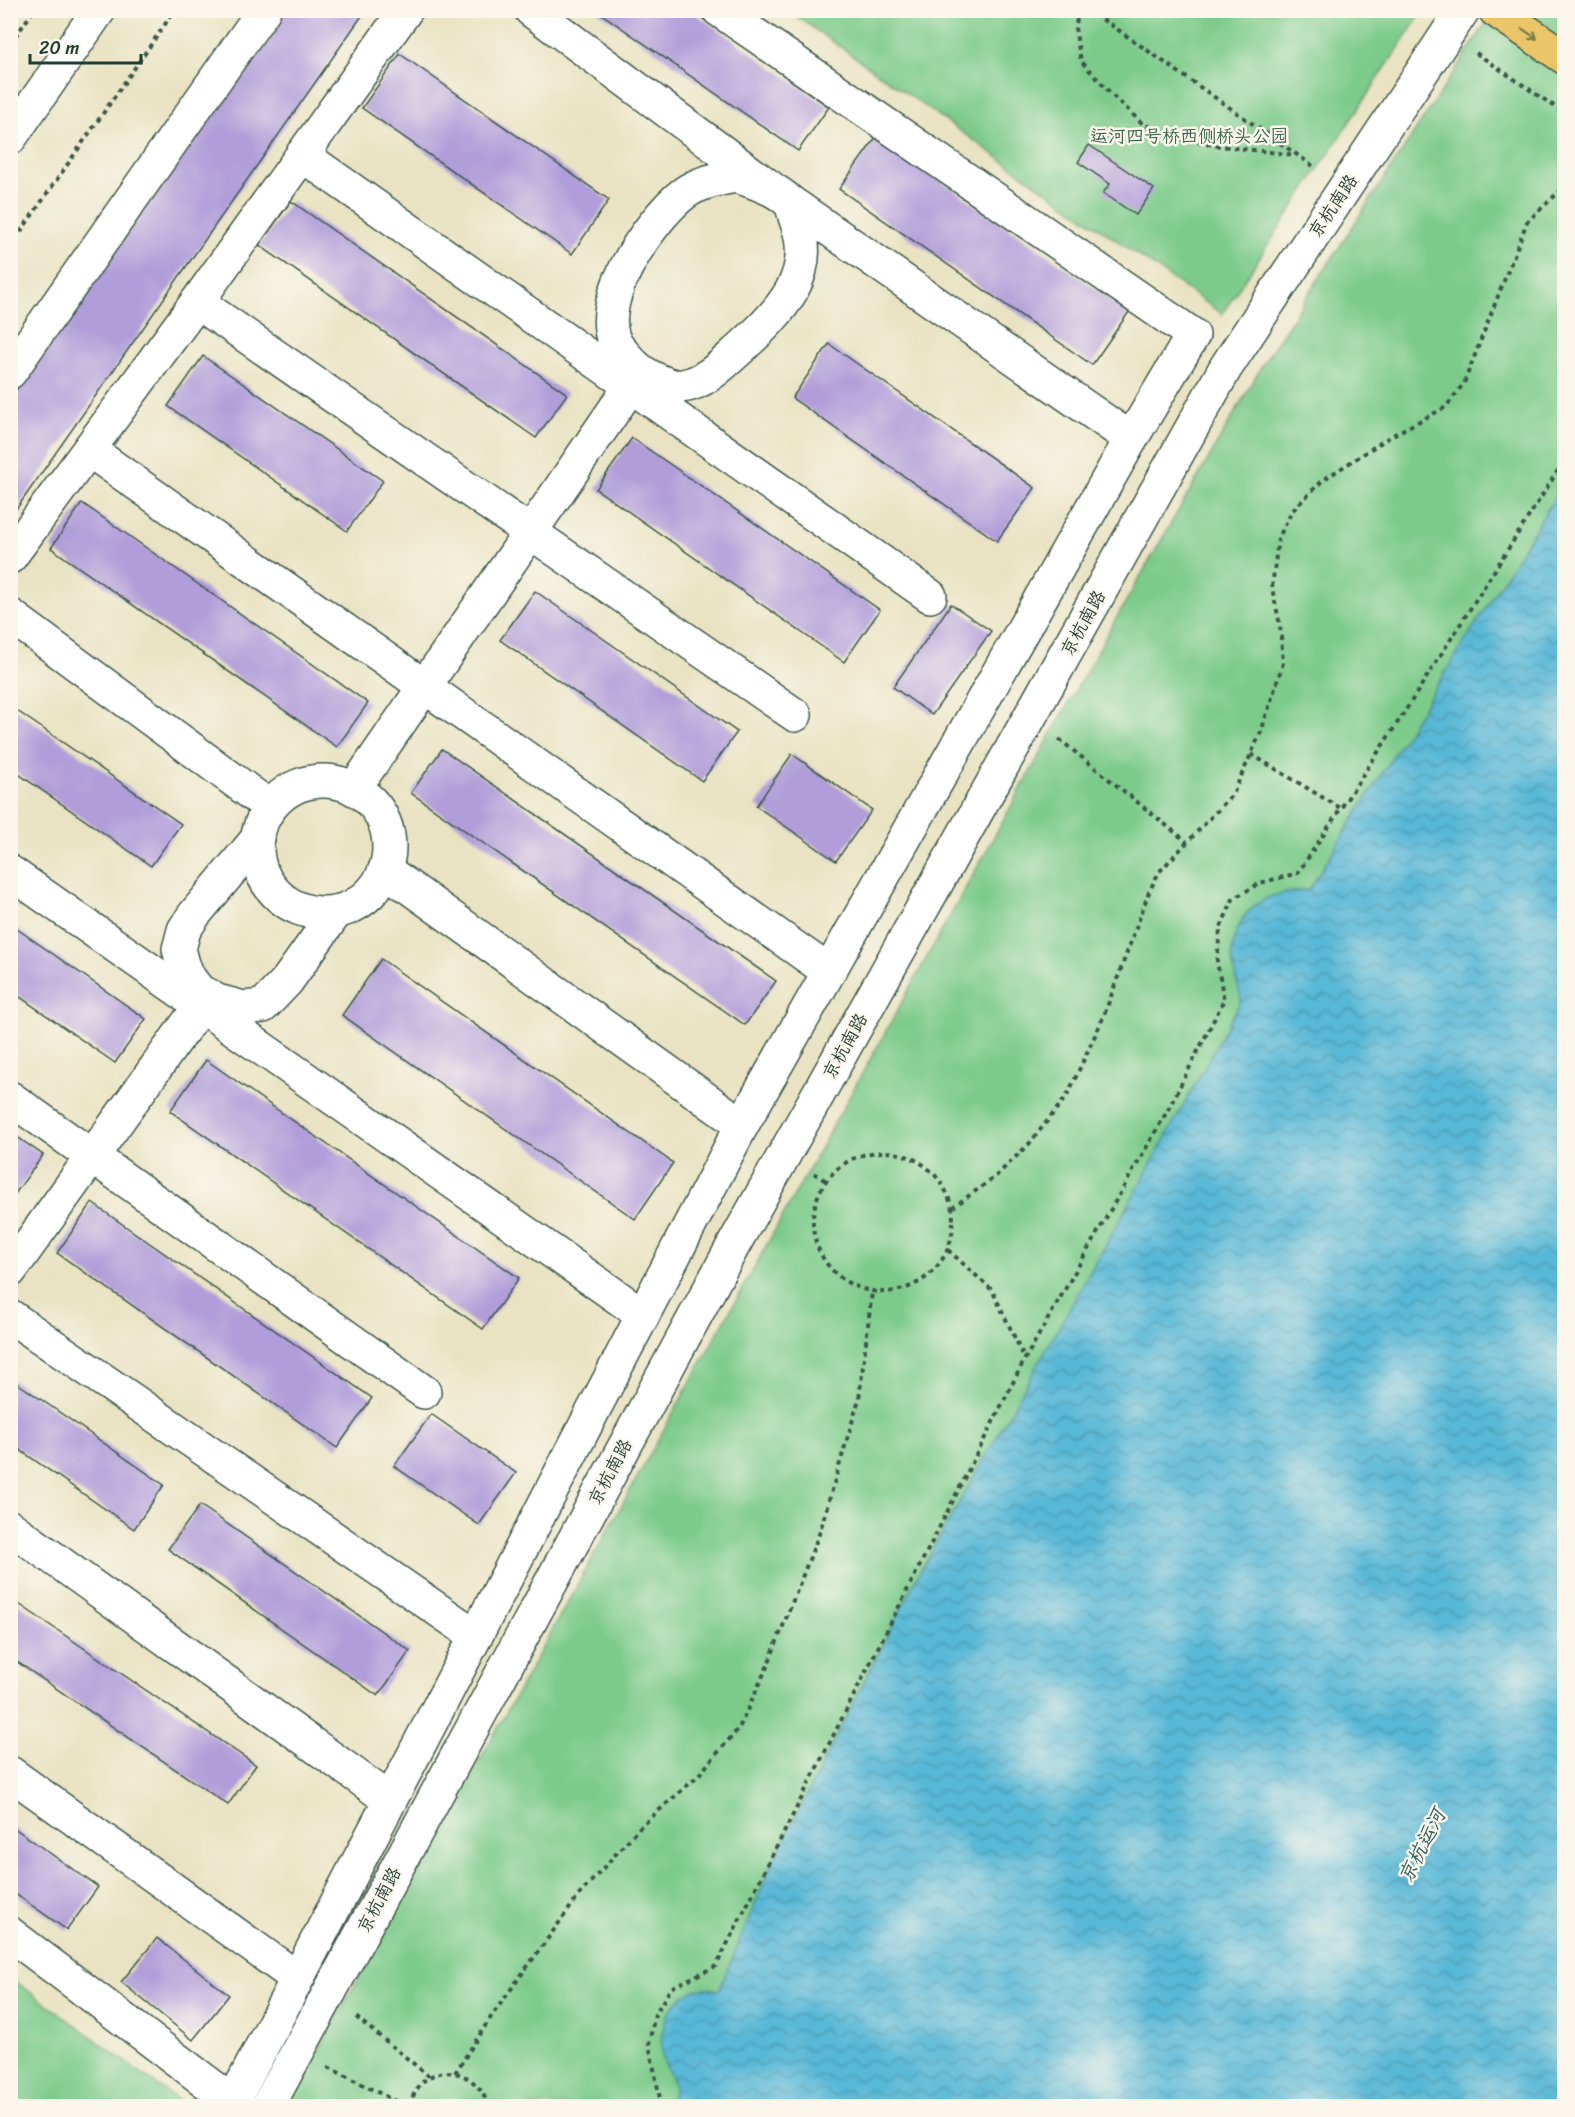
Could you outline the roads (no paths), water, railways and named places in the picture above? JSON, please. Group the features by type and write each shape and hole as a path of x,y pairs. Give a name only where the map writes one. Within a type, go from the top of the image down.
{"main road":[{"path":"1495,10 1564,57"}],"street":[{"path":"10,138 99,10"},
{"path":"10,372 264,10"},
{"path":"10,557 197,302 406,10"},
{"path":"531,10 789,202 801,231 804,257 794,288 767,324 715,371 699,381 680,387 636,378 614,343 611,324 613,304 620,279 642,238 666,209 683,194 709,180 738,176 769,188 789,202 1131,439"},
{"path":"10,1934 233,2102 742,1125 1131,439 1193,335 719,10"},
{"name":"京杭南路","path":"268,2106 727,1256 1226,367 1455,22"},
{"path":"302,155 636,378 930,596"},
{"path":"197,302 795,715"},
{"path":"354,789 636,378"},
{"path":"89,450 828,971"},
{"path":"10,615 270,807"},
{"path":"324,780 346,784 364,794 378,810 387,828 390,849 385,870 375,889 357,904 336,912 314,912 292,905 274,891 261,872 257,850 260,827 270,807 285,792 304,783 324,780"},
{"path":"204,1001 183,964 179,949 184,930 258,838"},
{"path":"385,870 742,1125"},
{"path":"10,872 204,1001 643,1315"},
{"path":"204,1001 217,1001 243,1008 263,1006 287,981 336,912"},
{"path":"10,1271 204,1001"},
{"path":"10,1098 424,1392"},
{"path":"10,1316 476,1636"},
{"path":"10,1527 390,1800"},
{"path":"10,1773 297,1978"}],"water":[{"name":"京杭运河","path":"1564,483 1564,2106 670,2106 674,2084 664,2061 661,2047 669,2013 684,1995 694,1990 706,1988 719,1990 770,1868 919,1573 1125,1211 1241,1001 1232,954 1239,927 1259,902 1276,895 1309,890"}],"park label":[{"name":"运河四号桥西侧桥头公园","path":"1189,136"}]}
